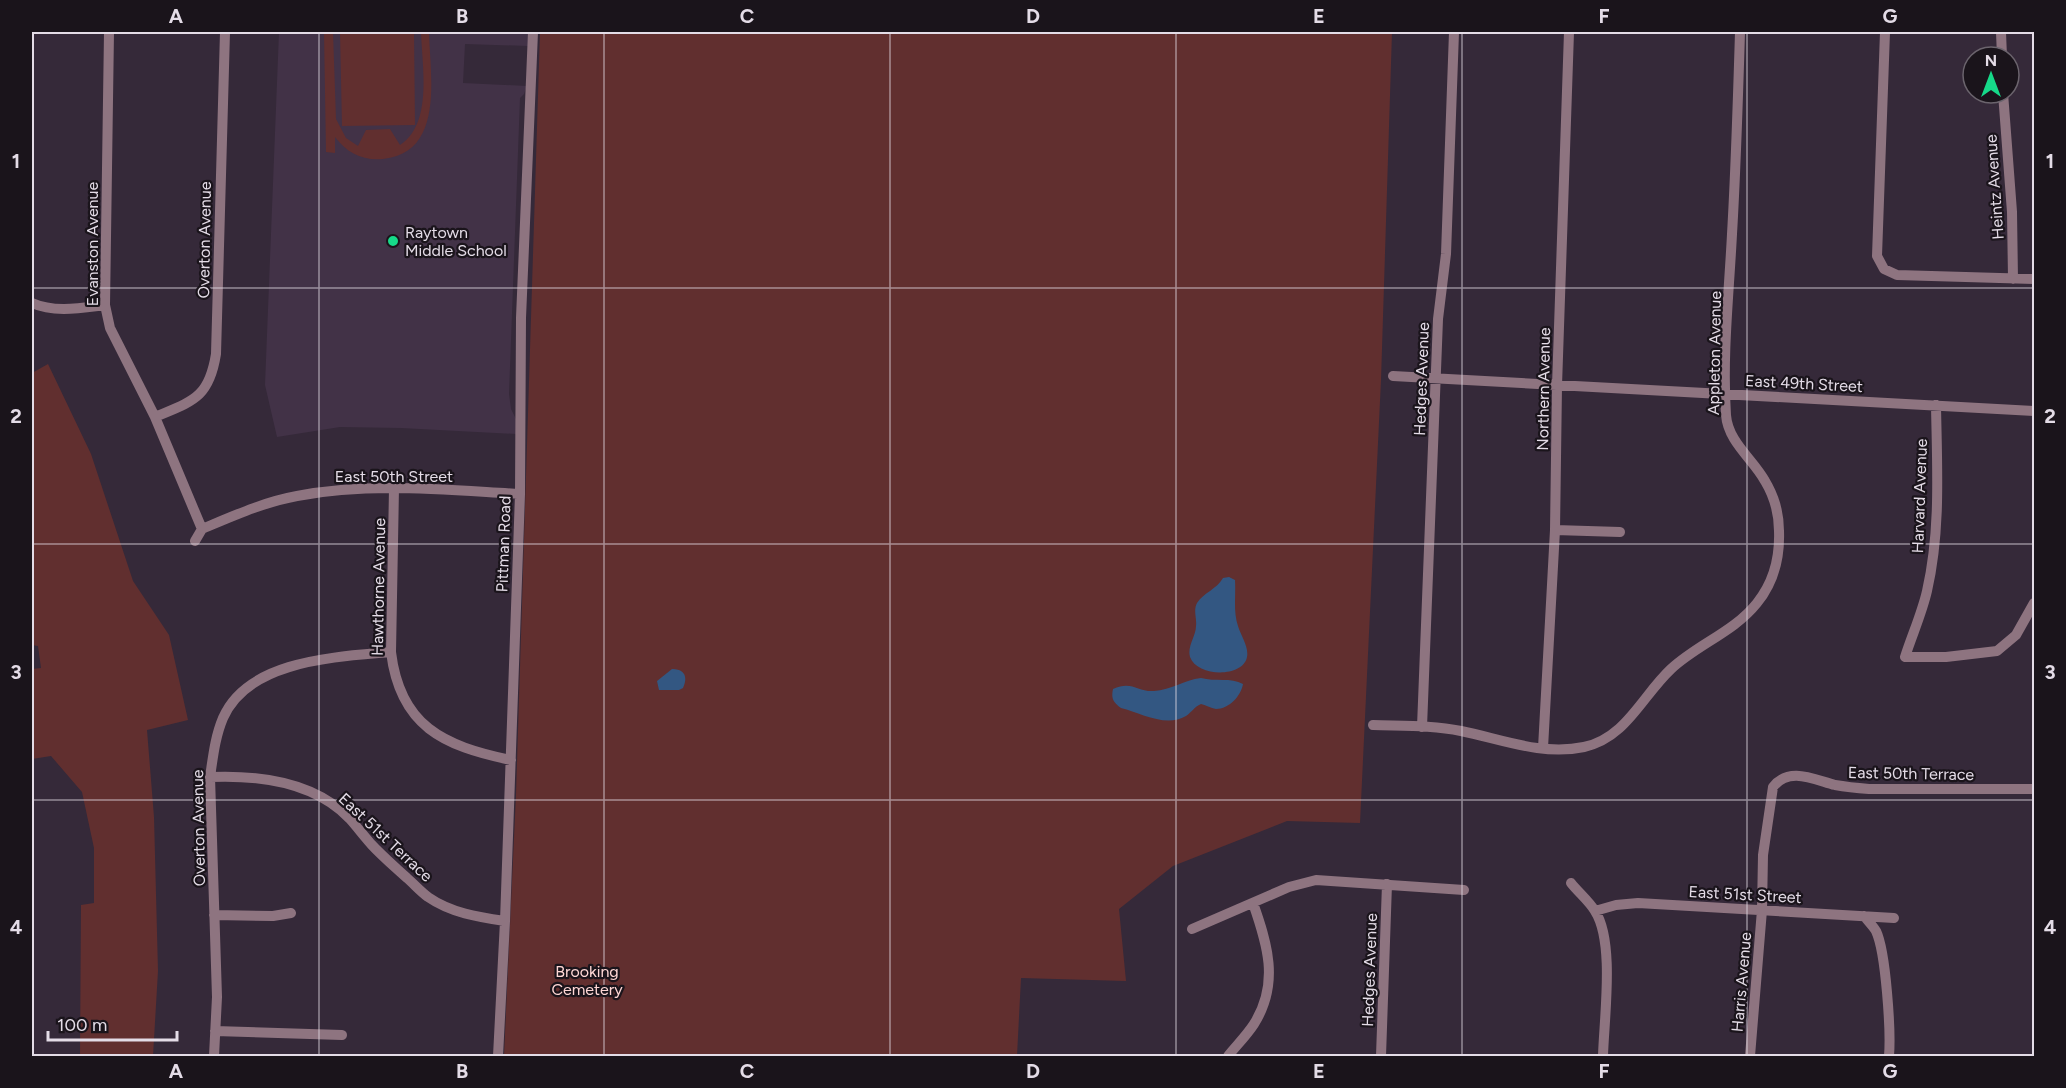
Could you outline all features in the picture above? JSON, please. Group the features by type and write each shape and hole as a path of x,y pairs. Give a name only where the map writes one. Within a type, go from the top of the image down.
{"street":[{"name":"Evanston Avenue","path":"109,32 105,305 110,328 155,417 202,529"},
{"name":"Overton Avenue","path":"155,417 198,397 213,375 216,354 225,32"},
{"name":"Pittman Road","path":"498,1056 511,760 520,494 521,318 533,32"},
{"name":"Hedges Avenue","path":"1422,727 1438,319 1446,254 1454,32"},
{"name":"Northern Avenue","path":"1543,748 1555,530 1557,386 1569,32"},
{"name":"Appleton Avenue","path":"1543,748 1584,747 1615,733 1671,669 1690,653 1737,623 1756,604 1770,584 1779,552 1777,508 1765,481 1731,434 1726,418 1725,354 1735,188 1740,32"},
{"path":"1885,32 1876,256 1884,269 1897,275 2034,279"},
{"name":"Heintz Avenue","path":"2004,105 2012,212 2013,279"},
{"path":"32,303 42,308 67,309 105,305"},
{"name":"East 49th Street","path":"1393,376 2034,411"},
{"name":"Harvard Avenue","path":"1936,405 1935,541 1927,592 1905,657 1946,657 1997,651 2016,635 2034,603"},
{"name":"East 50th Street","path":"202,529 251,508 296,496 342,489 394,488 520,494"},
{"name":"Hawthorne Avenue","path":"394,488 391,651 393,671 400,694 406,706 422,723 441,737 461,748 511,760"},
{"path":"195,541 202,529"},
{"path":"1555,530 1620,532"},
{"name":"Overton Avenue","path":"214,1056 217,997 210,777 214,747 223,718 235,699 252,684 272,673 334,657 391,651"},
{"path":"1373,725 1461,730 1509,744 1543,748"},
{"name":"East 50th Terrace","path":"1762,910 1766,824 1773,787 1778,780 1792,776 1812,777 1847,788 1869,789 2034,789"},
{"name":"East 51st Terrace","path":"210,777 262,778 316,795 348,817 371,844 426,896 463,913 505,921"},
{"path":"1192,929 1289,887 1316,880 1464,890"},
{"path":"1571,883 1595,910 1603,929 1607,948 1603,1056"},
{"name":"Hedges Avenue","path":"1381,1056 1388,884"},
{"path":"1228,1056 1255,1023 1264,1001 1269,978 1267,945 1253,903"},
{"name":"East 51st Street","path":"1595,910 1638,903 1894,918"},
{"name":"Harris Avenue","path":"1750,1056 1762,910"},
{"path":"214,915 291,913"},
{"path":"1864,916 1875,930 1881,947 1890,1038 1889,1056"},
{"path":"215,1031 342,1035"}],"shaded area":[{"name":"Raytown Middle School","path":"279,32 529,32 528,46 465,44 463,83 527,86 520,98 509,394 511,409 517,421 517,434 340,427 277,437 265,385"}],"green space":[{"path":"324,32 333,32 336,119 346,138 358,146 366,130 390,129 400,145 410,136 417,123 423,93 421,32 429,32 430,109 425,128 416,143 403,154 383,159 369,159 350,152 335,137 335,153 326,152"},
{"path":"340,32 414,32 415,125 342,126"},
{"name":"Brooking Cemetery","path":"540,32 1392,32 1381,380 1360,823 1287,821 1173,866 1119,909 1126,981 1021,978 1017,1056 504,1056 516,795"},
{"path":"48,364 91,454 133,581 169,635 188,720 147,730 154,817 158,971 153,1056 80,1056 81,905 94,903 94,848 82,792 51,756 32,759 32,669 41,668 38,646 32,645 32,373"}],"water":[{"path":"1229,577 1235,580 1236,615 1246,645 1247,657 1244,664 1237,669 1229,672 1210,671 1194,664 1190,657 1196,630 1196,606 1223,578"},
{"path":"672,669 683,672 685,680 683,688 659,690 657,681"},
{"path":"1201,678 1238,682 1243,684 1242,689 1237,697 1225,707 1216,709 1201,704 1186,716 1170,721 1121,708 1114,702 1113,689 1120,687 1130,686 1154,691"}],"place":[{"name":"Raytown Middle School","path":"393,241"}]}
